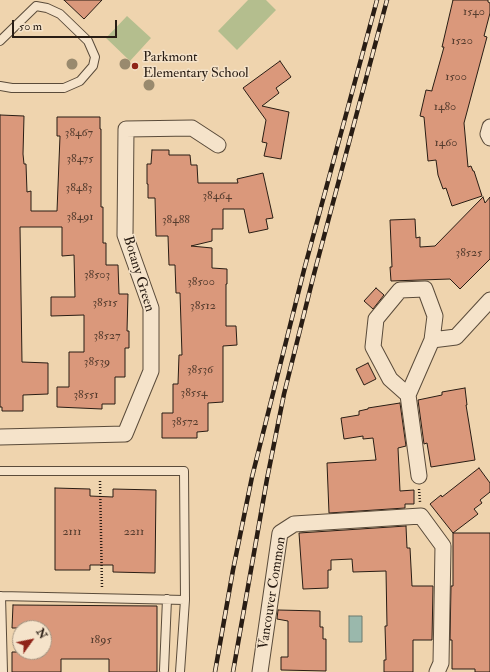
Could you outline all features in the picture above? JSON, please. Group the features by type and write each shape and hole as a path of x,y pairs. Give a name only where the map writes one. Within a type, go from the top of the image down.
{"street":[{"path":"490,127 488,134 490,138"},
{"name":"Botany Green","path":"0,437 125,434 151,371 152,308 125,236 126,128 192,128 218,145"},
{"path":"408,395 390,379 374,347 376,319 400,290 425,289 435,316 432,340 408,395 418,476"},
{"path":"432,340 456,337 490,300"},
{"path":"421,516 443,546 442,663 437,672"},
{"name":"Vancouver Common","path":"260,672 280,533 294,524 421,516"}],"lane":[{"path":"0,41 36,6 47,8 60,14 88,41 95,58 93,66 80,81 64,88 12,88 0,86"},
{"path":"0,471 184,471 185,600 180,672"},
{"path":"2,672 1,596 185,600"},
{"path":"164,670 167,600"}],"path":[{"path":"100,471 103,598"},
{"path":"418,476 421,516"}],"green space":[{"path":"248,0 266,0 276,10 237,50 218,31"},
{"path":"127,16 151,38 130,61 106,38"}],"shaded area":[{"path":"349,616 362,616 362,642 349,642"}],"building":[{"path":"64,0 102,0 84,19"},
{"path":"453,0 488,0 490,3 490,13 484,36 487,37 464,123 468,167 471,166 474,171 482,196 452,206 446,188 443,189 438,175 436,160 428,161 424,117 420,116 426,90 432,91 444,47 442,47"},
{"path":"280,61 291,77 276,88 279,93 262,106 289,112 281,159 264,156 267,143 262,142 266,120 243,88"},
{"path":"0,115 24,116 23,154 24,164 26,164 27,192 31,191 31,211 57,211 60,136 57,136 57,117 100,117 103,243 106,243 106,265 118,265 119,294 128,294 127,331 129,331 129,348 125,348 125,377 115,377 115,404 102,404 102,409 57,407 57,387 69,387 69,352 84,352 84,315 51,316 51,297 75,297 74,255 62,256 62,227 20,227 22,362 48,363 48,394 23,395 23,411 2,411 2,407 0,407"},
{"path":"152,150 169,150 169,155 190,155 191,165 197,165 198,183 238,183 237,179 263,173 273,218 266,219 268,229 249,233 244,209 223,209 223,229 212,229 212,241 191,246 212,248 212,268 227,269 226,326 236,326 237,345 223,346 223,402 208,403 208,431 197,432 197,438 162,438 162,413 173,413 173,384 178,384 179,355 182,355 180,293 176,293 175,265 169,265 168,236 156,236 155,198 148,198 147,164 151,164"},
{"path":"483,197 485,203 490,197 490,259 460,289 450,279 391,281 390,267 392,267 390,220 415,219 416,238 420,237 420,247 435,246"},
{"path":"376,288 384,295 373,309 364,301"},
{"path":"368,363 376,379 364,385 356,369"},
{"path":"465,388 466,405 475,460 431,467 427,443 424,444 418,400 442,395 442,392"},
{"path":"400,403 406,446 398,448 400,491 414,490 414,504 405,504 405,508 329,513 327,463 376,460 373,438 363,439 363,436 344,439 341,418 359,415 359,411 368,408"},
{"path":"479,468 490,483 490,492 480,500 482,503 474,509 478,514 453,533 430,504 441,495 442,497"},
{"path":"55,488 90,489 90,496 113,497 113,489 156,490 155,573 113,572 113,565 90,565 90,570 55,570"},
{"path":"406,526 407,548 410,548 412,586 433,586 432,640 413,640 413,672 384,672 384,660 386,660 385,626 387,626 386,571 353,572 352,559 331,560 331,570 328,570 328,588 303,589 299,533"},
{"path":"453,533 490,533 490,672 475,672 475,669 452,669 452,640 450,640 451,586 453,586"},
{"path":"13,605 157,606 157,672 109,672 109,659 61,659 61,672 12,672 12,660 52,660 52,620 12,620"},
{"path":"278,610 320,611 320,627 323,627 323,639 326,639 326,671 281,670 281,657 288,657 288,621 277,619"}],"railway":[{"path":"215,672 233,570 252,477 304,270 377,0"},
{"path":"233,672 267,479 284,394 314,274 387,0"}],"place":[{"name":"Parkmont Elementary School","path":"135,66"}]}
